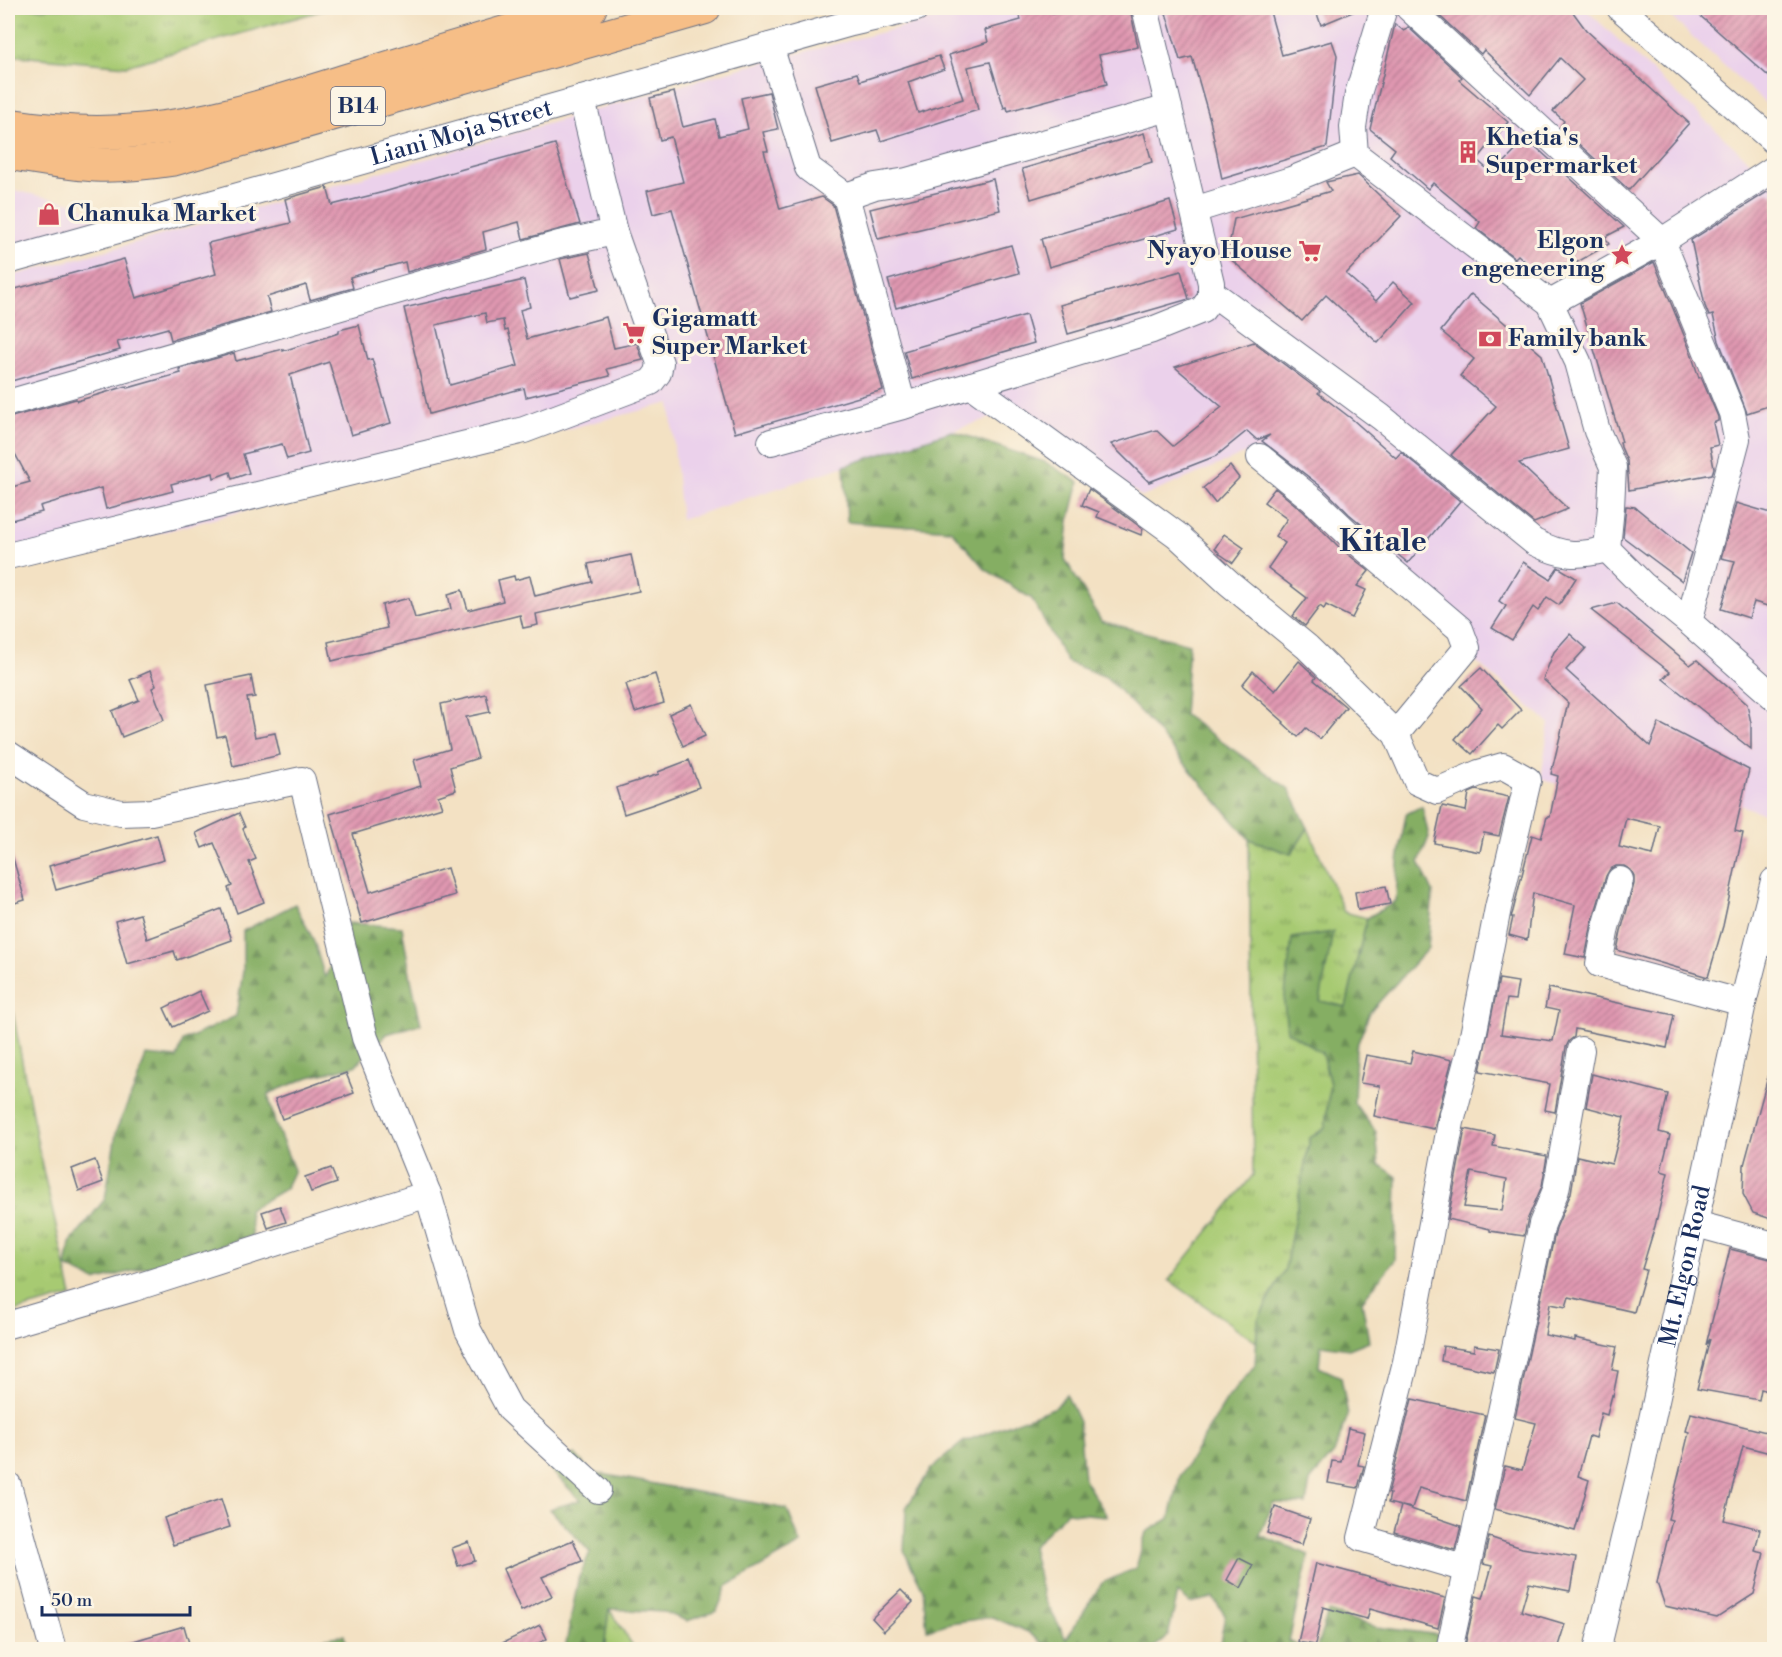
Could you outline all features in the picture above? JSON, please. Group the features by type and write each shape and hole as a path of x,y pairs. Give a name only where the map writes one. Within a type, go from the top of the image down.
{"highway":[{"name":"B14","path":"8,125 94,133 143,130 194,123 271,105 590,8"},
{"name":"B14","path":"8,153 97,165 140,164 174,159 704,8"}],"street":[{"name":"Liani Moja Street","path":"8,261 851,22 916,8"},
{"path":"771,442 903,406 1152,330 1202,310 1211,298 1211,284 1145,8"},
{"path":"1384,8 1358,94 1353,127 1355,154 1550,303 1578,362 1597,431 1613,466 1607,549"},
{"path":"1409,8 1662,241 1732,413 1737,439 1689,622"},
{"path":"1620,8 1774,141"},
{"path":"770,46 808,168 846,196 903,406"},
{"path":"8,556 524,430 651,382 658,373 660,363 614,232 582,99"},
{"path":"846,196 874,186 907,181 1169,108"},
{"path":"1194,210 1291,180 1355,154"},
{"path":"1550,303 1662,241 1774,169"},
{"path":"8,403 559,244 614,232"},
{"path":"1211,292 1382,417 1534,542 1553,551 1572,554 1588,554 1607,549"},
{"path":"971,385 1178,536 1307,647 1396,734 1417,782 1437,791 1479,773 1503,766 1528,780 1498,908 1471,1046 1451,1122 1406,1362 1361,1538 1466,1569"},
{"path":"1260,457 1313,500 1353,538 1460,629 1467,648 1396,734"},
{"path":"1607,549 1643,585 1774,696"},
{"path":"8,754 84,804 121,813 151,812 302,780 365,1038 428,1194 468,1330 510,1409 598,1490"},
{"path":"1620,880 1606,927 1599,964 1743,1003"},
{"name":"Mt. Elgon Road","path":"1597,1650 1642,1465 1743,1003 1774,881"},
{"path":"1449,1650 1542,1224 1556,1190 1581,1050"},
{"path":"8,1325 134,1288 428,1194"},
{"path":"1696,1224 1774,1245"},
{"path":"8,1485 53,1650"}],"shaded area":[{"path":"978,8 1584,8 1758,169 1774,186 1774,794 1769,815 1632,768 1623,805 1541,779 1549,723 1471,657 1256,449 1142,497 1024,407 681,520 670,403 8,572 8,277 134,243 748,66"},
{"path":"1661,8 1774,8 1774,111"},
{"name":"Chanuka Market","path":"8,189 78,204 105,224 8,248"},
{"path":"1774,1550 1774,1594 1766,1592"}],"green space":[{"path":"8,8 331,8 126,66 8,55"},
{"path":"952,431 1045,462 1079,482 1069,521 1065,559 1101,621 1189,644 1184,715 1289,789 1308,828 1291,854 1249,839 1146,718 1106,677 1067,662 1032,599 985,569 951,530 847,522 844,466"},
{"path":"1422,806 1429,837 1419,862 1433,892 1428,948 1370,1012 1356,1048 1354,1103 1376,1132 1379,1164 1397,1177 1395,1260 1362,1301 1369,1341 1349,1349 1321,1345 1319,1367 1341,1377 1348,1415 1334,1453 1310,1481 1306,1504 1273,1503 1260,1535 1309,1555 1289,1641 1304,1649 1219,1649 1225,1615 1213,1598 1190,1603 1178,1593 1168,1636 1152,1649 1050,1649 1028,1632 992,1617 950,1623 927,1630 923,1590 904,1551 906,1508 931,1469 963,1442 1056,1407 1066,1394 1079,1422 1084,1479 1107,1516 1067,1512 1032,1547 1043,1596 1066,1639 1102,1583 1136,1568 1146,1532 1170,1518 1180,1476 1227,1399 1255,1365 1258,1320 1285,1269 1310,1138 1325,1128 1330,1084 1322,1053 1287,1031 1284,1003 1292,938 1333,932 1320,1001 1346,1007 1367,918 1396,901 1398,861 1406,814"},
{"path":"1308,828 1344,912 1367,918 1346,1007 1320,1001 1292,938 1330,1084 1325,1128 1310,1138 1285,1269 1258,1320 1256,1342 1169,1280 1253,1175 1249,839 1291,854"},
{"path":"295,904 314,941 325,978 348,923 402,927 421,1024 387,1034 355,1066 309,1077 268,1094 275,1123 294,1170 285,1189 249,1210 252,1236 95,1281 66,1267 70,1243 105,1199 117,1128 146,1055 177,1058 183,1041 236,1016 243,971 243,931"},
{"path":"8,987 41,1161 72,1296 8,1313"},
{"path":"575,1454 591,1472 787,1509 801,1544 727,1586 717,1611 687,1621 664,1612 609,1609 604,1649 565,1649 578,1580 590,1552 550,1509 580,1500 548,1467"},
{"path":"609,1609 635,1649 604,1649"},
{"path":"1328,1612 1376,1627 1440,1635 1439,1649 1316,1650"},
{"path":"344,1635 347,1649 307,1649 312,1641"}],"building":[{"path":"1018,8 1052,8 1053,14 1077,8 1130,8 1138,47 1099,55 1107,84 1008,111 1007,107 1004,108 990,62 968,67 978,110 881,141 877,130 832,143 815,85 857,73 860,81 939,56 944,69 908,82 918,113 963,99 949,55 988,42 985,30 1021,20"},
{"path":"1185,8 1269,8 1282,55 1332,41 1337,55 1327,147 1222,179 1210,120 1192,57 1180,60 1166,13"},
{"path":"1315,8 1362,8 1321,25"},
{"path":"1431,8 1570,8 1586,30 1689,123 1629,190 1560,127 1564,121 1553,111 1583,80 1560,58 1530,95 1484,50 1481,54"},
{"path":"1691,8 1774,8 1774,81 1712,26"},
{"name":"Khetia's Supermarket","path":"1395,24 1404,31 1408,27 1462,77 1459,80 1508,122 1477,160 1493,174 1527,139 1624,227 1605,237 1609,244 1567,268 1565,263 1542,277 1518,255 1515,258 1476,228 1480,222 1433,183 1428,189 1390,156 1395,149 1370,129"},
{"path":"674,92 683,127 715,119 719,136 748,129 741,98 769,92 778,129 763,132 768,151 764,151 780,209 822,197 833,205 883,390 735,433 672,209 653,214 647,191 683,182 671,137 660,140 650,98"},
{"path":"1144,133 1152,162 1031,199 1022,169"},
{"path":"555,144 580,224 523,239 519,222 483,232 486,249 407,272 405,262 350,277 353,288 310,300 306,285 267,297 271,312 171,340 168,328 117,342 120,350 8,382 8,291 124,259 136,298 216,274 208,243 291,223 285,199 327,187 332,205"},
{"path":"1358,175 1401,216 1346,274 1376,301 1393,282 1415,302 1378,343 1326,295 1302,321 1227,256 1234,219 1331,191 1326,182"},
{"path":"993,179 1000,210 878,239 870,209"},
{"path":"1767,192 1774,195 1774,404 1747,413 1719,341 1713,315 1709,316 1705,306 1691,240"},
{"path":"1170,201 1178,229 1049,267 1041,239"},
{"path":"1011,245 1019,273 896,308 888,280"},
{"path":"589,253 599,290 570,297 560,259"},
{"path":"1654,262 1699,378 1701,377 1718,417 1718,421 1713,423 1718,445 1710,447 1714,468 1712,474 1629,490 1627,461 1580,303"},
{"path":"1181,271 1189,299 1068,334 1060,305"},
{"path":"524,280 530,307 520,310 527,339 606,317 614,348 637,343 643,360 607,369 610,376 526,397 524,388 429,414 404,308","holes":["485,313 487,323 503,320 518,366 450,385 436,325"]},
{"path":"1471,294 1542,355 1569,449 1519,463 1568,509 1534,523 1451,455 1496,406 1460,376 1474,359 1441,331"},
{"path":"1026,315 1034,343 912,379 904,351"},
{"path":"359,325 368,360 372,359 391,423 351,435 329,362 290,375 309,453 287,459 282,444 243,454 249,473 232,479 230,472 214,478 213,473 171,484 173,491 106,509 101,488 40,506 42,512 8,521 8,488 30,482 14,452 8,454 8,418 181,373 179,369 234,353 236,361 283,349 283,351"},
{"path":"1254,342 1320,391 1318,393 1396,458 1401,452 1460,501 1408,563 1349,514 1323,488 1262,441 1270,435 1257,440 1247,431 1216,456 1149,482 1111,444 1156,430 1173,446 1222,407 1175,367"},
{"path":"1230,466 1239,478 1215,503 1203,488"},
{"path":"1275,488 1303,511 1339,547 1369,571 1357,586 1366,590 1352,618 1326,605 1324,609 1320,606 1305,626 1293,616 1307,598 1268,568 1285,543 1275,536 1287,519 1264,502"},
{"path":"1089,489 1143,529 1141,535 1097,517 1099,512 1082,505"},
{"path":"1736,503 1774,514 1774,608 1754,602 1749,618 1721,609 1735,561 1721,558"},
{"path":"1626,506 1635,507 1691,553 1682,581 1623,537"},
{"path":"1224,534 1244,548 1233,563 1215,548"},
{"path":"631,555 639,591 536,614 538,625 523,628 520,615 332,661 328,642 387,628 382,605 409,598 415,618 451,609 448,594 462,590 468,610 503,601 498,580 514,576 515,580 530,576 535,596 592,582 588,564"},
{"path":"1523,562 1550,579 1558,567 1576,578 1559,605 1547,597 1538,611 1533,607 1512,640 1492,628 1506,606 1499,601"},
{"path":"1617,603 1690,665 1697,660 1747,704 1751,723 1751,749 1663,679 1670,672 1591,610"},
{"path":"1570,634 1586,648 1566,670 1650,746 1659,723 1749,770 1735,831 1743,833 1723,926 1708,977 1617,950 1634,884 1631,870 1624,866 1610,869 1606,876 1592,923 1585,958 1565,954 1575,905 1533,893 1527,940 1509,935 1513,917 1511,917 1532,835 1541,838 1547,817 1550,817 1558,776 1551,774 1568,703 1543,679 1554,652","holes":["1626,818 1660,826 1653,855 1619,847"]},
{"path":"1299,661 1316,677 1314,680 1346,707 1320,739 1306,728 1298,737 1242,685 1253,671 1275,691"},
{"path":"1481,668 1521,710 1502,729 1498,725 1472,754 1455,739 1482,708 1461,686"},
{"path":"150,671 156,686 152,688 164,720 122,737 112,711 139,700 130,680"},
{"path":"655,674 664,703 635,712 626,684"},
{"path":"251,676 255,697 247,698 255,737 275,733 280,755 233,766 225,735 217,737 207,685"},
{"path":"486,694 490,712 466,717 478,758 450,767 456,790 438,796 442,807 353,834 370,892 447,868 455,895 362,923 330,814 421,786 414,760 450,749 441,704"},
{"path":"691,704 705,736 683,746 669,714"},
{"path":"689,760 699,787 624,814 616,788 659,774 658,772"},
{"path":"1476,790 1509,797 1499,836 1484,833 1480,852 1434,843 1442,806 1466,811 1469,793"},
{"path":"239,813 256,859 249,862 264,902 237,913 228,888 232,886 214,843 202,848 196,833"},
{"path":"157,835 164,860 56,890 49,866"},
{"path":"12,855 25,900 8,905 8,856"},
{"path":"1386,886 1390,904 1358,910 1355,892"},
{"path":"221,909 232,940 177,960 174,951 127,964 115,921 140,914 147,939"},
{"path":"1499,979 1518,982 1515,1000 1507,999 1501,1034 1553,1041 1559,1011 1545,1008 1549,988 1674,1015 1667,1048 1575,1029 1574,1037 1566,1047 1555,1112 1545,1110 1550,1084 1480,1071"},
{"path":"199,991 208,1011 173,1027 164,1008"},
{"path":"1413,1051 1452,1060 1434,1129 1374,1116 1380,1086 1360,1083 1366,1055 1410,1063"},
{"path":"346,1073 354,1093 282,1119 275,1099"},
{"path":"1769,1073 1774,1074 1774,1220 1753,1213 1743,1194 1744,1165"},
{"path":"1592,1074 1668,1094 1659,1132 1670,1135 1661,1171 1668,1173 1642,1269 1646,1270 1634,1312 1569,1297 1566,1307 1550,1304 1545,1335 1575,1341 1575,1338 1617,1347 1612,1370 1618,1371 1613,1396 1607,1415 1601,1413 1595,1438 1589,1436 1578,1476 1589,1480 1575,1531 1495,1509 1505,1466 1522,1470 1536,1423 1515,1418 1556,1228 1571,1193 1577,1156 1612,1164 1624,1117 1586,1107"},
{"path":"1465,1129 1495,1135 1493,1146 1547,1156 1542,1186 1528,1218 1524,1236 1490,1231 1490,1229 1448,1219","holes":["1471,1172 1507,1179 1502,1211 1464,1207"]},
{"path":"95,1160 103,1182 79,1191 72,1169"},
{"path":"331,1168 337,1183 311,1192 305,1177"},
{"path":"280,1206 286,1222 268,1228 262,1212"},
{"path":"1730,1249 1774,1260 1774,1393 1761,1389 1759,1400 1697,1389"},
{"path":"1474,1345 1499,1349 1494,1372 1441,1361 1443,1346 1474,1351"},
{"path":"1412,1399 1485,1415 1466,1501 1419,1488 1412,1508 1402,1506 1461,1526 1455,1550 1394,1532 1401,1506 1388,1503 1390,1494 1388,1493"},
{"path":"1691,1413 1774,1434 1774,1454 1743,1446 1724,1520 1760,1529 1755,1551 1764,1553 1754,1594 1717,1618 1665,1606 1657,1583 1672,1520 1668,1519 1689,1432 1686,1431"},
{"path":"1348,1428 1365,1432 1358,1465 1364,1466 1358,1488 1328,1483 1332,1461 1341,1462"},
{"path":"221,1499 230,1527 173,1545 164,1518"},
{"path":"1275,1507 1310,1519 1302,1545 1267,1533"},
{"path":"1489,1537 1522,1548 1576,1557 1570,1591 1529,1583 1521,1611 1565,1624 1557,1649 1464,1650 1476,1596 1483,1598 1492,1566 1483,1564"},
{"path":"573,1540 582,1561 542,1577 552,1596 521,1611 503,1569"},
{"path":"469,1542 475,1561 458,1566 452,1548"},
{"path":"1239,1558 1253,1565 1241,1588 1227,1580"},
{"path":"1316,1563 1445,1598 1438,1628 1370,1609 1367,1619 1323,1607 1315,1645 1298,1642"},
{"path":"901,1590 913,1602 884,1631 872,1618"},
{"path":"540,1625 547,1639 525,1650 488,1650"},
{"path":"184,1626 191,1650 121,1650 120,1645"}],"place":[{"name":"Khetia's Supermarket","path":"1468,152"},
{"name":"Chanuka Market","path":"49,214"},
{"name":"Nyayo House","path":"1310,251"},
{"name":"Elgon engeneering","path":"1622,255"},
{"name":"Gigamatt Super Market","path":"634,333"},
{"name":"Family bank","path":"1490,339"}],"district":[{"name":"Kitale","path":"1383,542"}]}
